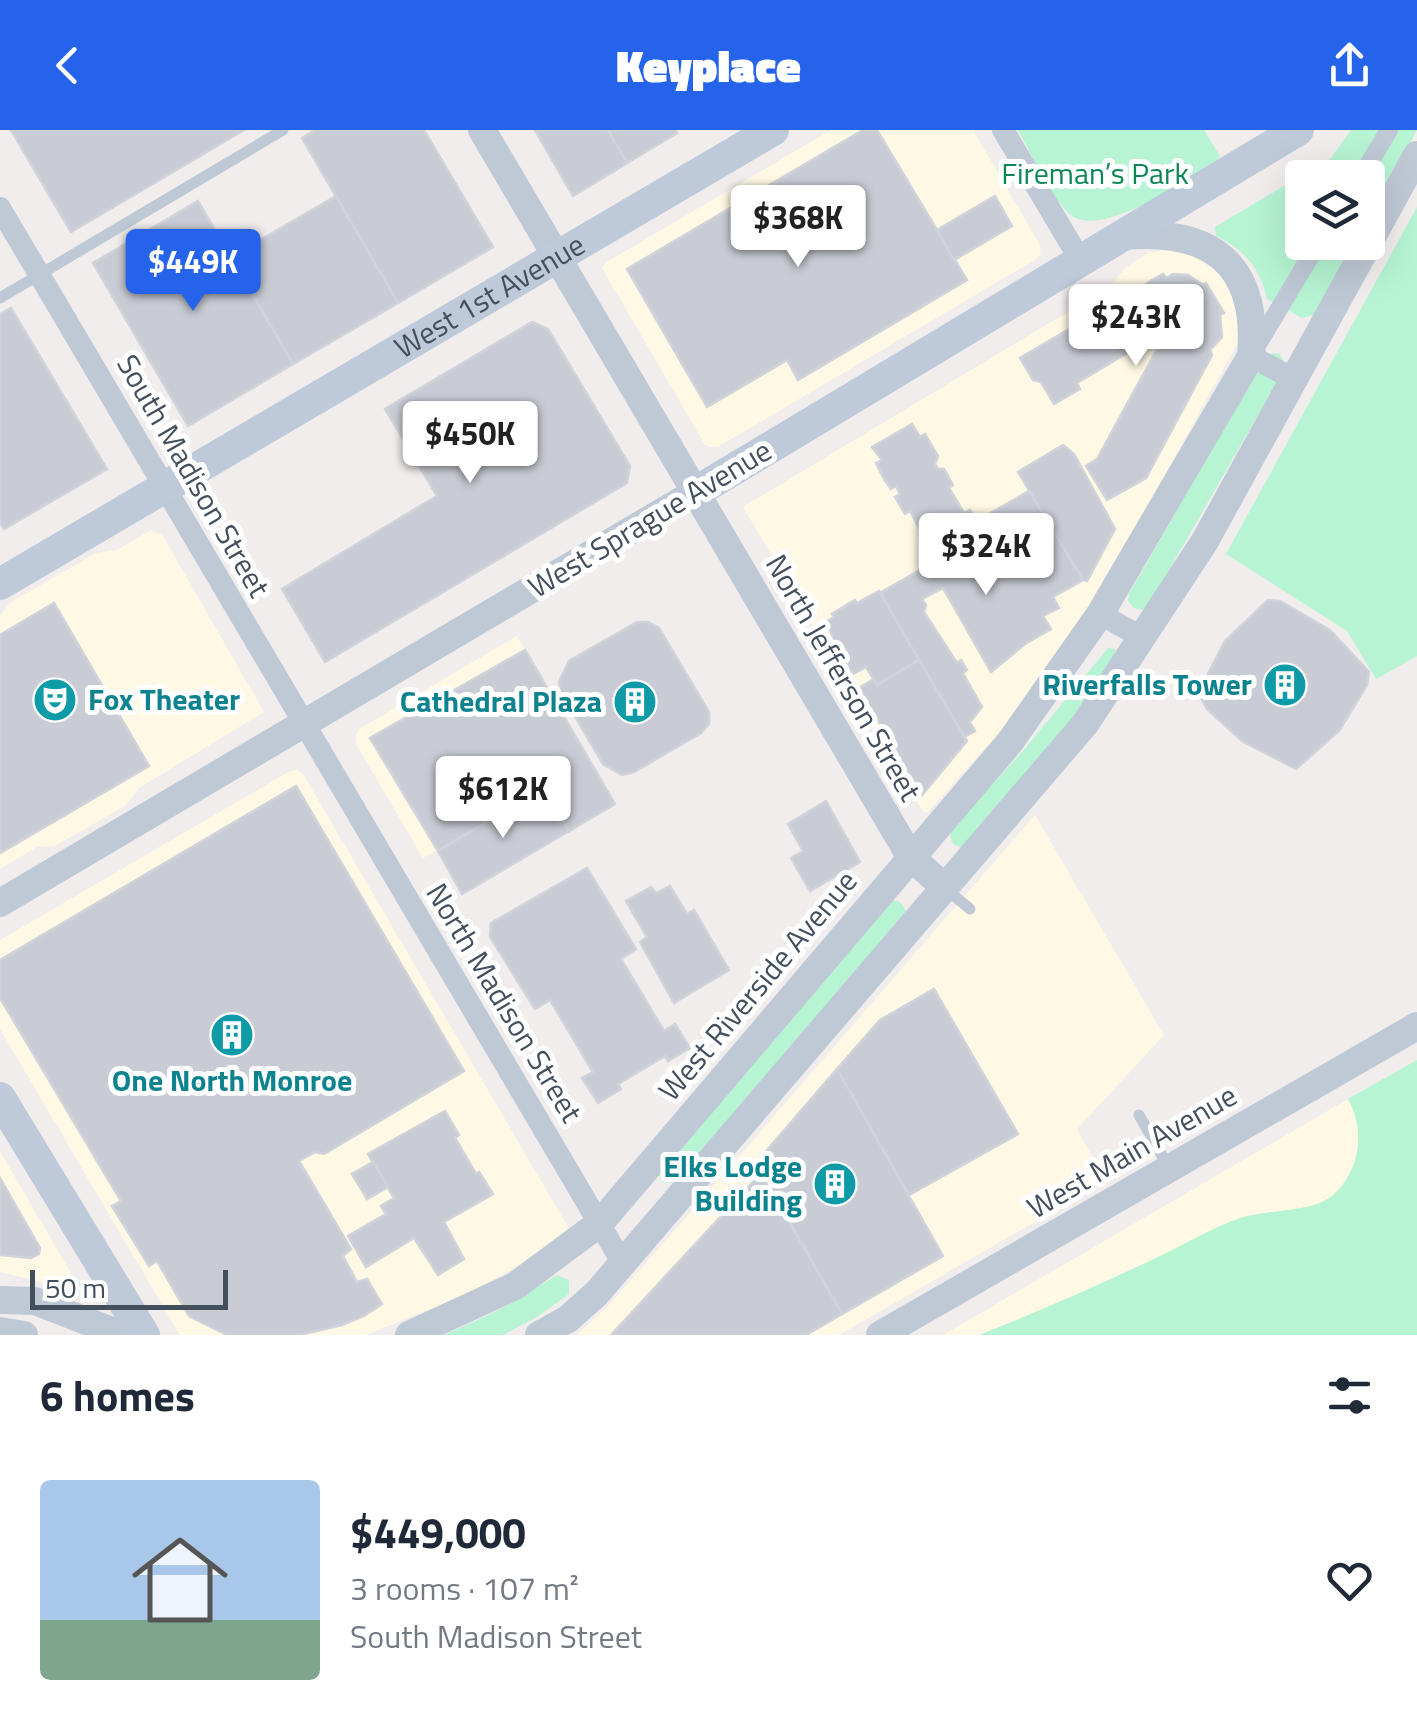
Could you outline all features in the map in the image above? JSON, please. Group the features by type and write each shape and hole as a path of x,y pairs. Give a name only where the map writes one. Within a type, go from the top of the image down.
{"main road":[{"name":"West 1st Avenue","path":"0,584 773,130"},
{"name":"West Sprague Avenue","path":"696,492 1298,130"},
{"path":"0,1098 144,1335"}],"street":[{"name":"North Jefferson Street","path":"482,130 910,856 946,888"},
{"path":"1003,130 1082,263"},
{"path":"1371,160 1389,130"},
{"path":"539,1335 568,1319 597,1293 1085,724 1205,541 1417,155"},
{"name":"South Madison Street","path":"0,208 304,723"},
{"path":"1123,236 1184,237 1212,250 1246,292 1251,356 1293,378"},
{"name":"West Riverside Avenue","path":"408,1335 515,1286 600,1223 1010,742 1100,614 1308,260"},
{"name":"West Sprague Avenue","path":"0,904 696,492"},
{"path":"1100,614 1143,638"},
{"name":"North Madison Street","path":"304,723 622,1262"},
{"name":"West Main Avenue","path":"880,1335 1417,1026"},
{"path":"0,1300 35,1301 122,1335"},
{"path":"0,1330 24,1335"}],"lane":[{"path":"0,298 283,130"},
{"path":"946,888 970,910"},
{"path":"1139,1114 1169,1168"}],"shaded area":[{"path":"831,130 973,130 1041,252 1038,258 718,447 705,445 602,268"},
{"path":"1164,250 1193,256 1222,274 1233,289 1241,337 1091,608 1001,730 924,813 743,507 1111,286 1125,268 1148,253"},
{"path":"151,530 163,536 264,712 139,788 125,806 55,846 37,847 0,869 0,616 10,603 96,553 117,550"},
{"path":"517,636 615,804 569,831 544,788 423,858 356,744 356,736 359,729"},
{"name":"One North Monroe","path":"297,770 303,774 568,1227 565,1234 467,1294 366,1335 180,1335 0,1029 0,940"},
{"path":"1035,815 1164,1035 1077,1129 1106,1181 839,1335 576,1335 607,1307 675,1230"},
{"path":"1348,1099 1417,1218 1417,1335 943,1335"},
{"path":"0,1151 78,1285 77,1291 0,1272"}],"green space":[{"name":"Fireman’s Park","path":"1018,130 1204,130 1220,156 1212,165 1143,205 1123,214 1086,221 1065,210"},
{"path":"1351,130 1417,130 1385,189 1385,160 1328,160"},
{"path":"1285,185 1285,260 1346,260 1316,314 1302,318 1267,299 1250,261 1216,236 1215,227"},
{"path":"1417,207 1417,656 1376,679 1347,631 1226,554"},
{"path":"1280,354 1286,366 1149,605 1142,610 1134,608 1128,601 1129,594 1265,357"},
{"path":"1108,648 1115,649 1118,663 970,844 953,844 953,827 1023,751"},
{"path":"894,900 906,911 904,919 676,1183 662,1182 658,1174 886,903"},
{"path":"1417,1060 1417,1335 979,1335 1089,1289 1232,1221 1313,1205 1332,1196 1349,1175 1357,1150 1357,1124 1348,1099"},
{"path":"557,1275 569,1280 569,1294 537,1317 503,1335 444,1335 497,1311"}],"building":[{"path":"11,130 244,130 71,232"},
{"path":"315,130 424,130 493,247 398,303 302,138"},
{"path":"535,130 608,130 627,163 573,196"},
{"path":"608,130 675,130 677,133 627,163"},
{"path":"863,130 877,130 967,280 798,380 787,360 707,407 627,269"},
{"path":"336,196 398,303 293,364 231,257"},
{"path":"995,196 1012,226 954,260 937,230"},
{"path":"198,201 293,364 188,426 93,263"},
{"path":"1163,274 1166,278 1173,274 1188,275 1203,285 1206,283 1224,313 1220,315 1222,337 1210,350 1212,355 1146,478 1107,500 1086,466 1097,459 1156,351 1162,347 1158,341 1166,335 1170,342 1176,335 1176,326 1168,324 1155,332 1157,335 1077,383 1080,389 1054,404 1020,358"},
{"path":"11,308 107,469 4,529 0,523 0,314"},
{"path":"532,322 548,329 630,466 627,483 325,662 282,589 437,496 385,409"},
{"path":"912,424 920,437 925,434 938,456 935,464 944,469 953,485 949,488 964,513 970,510 980,526 929,556 920,539 924,537 910,511 905,514 895,497 900,494 896,486 891,489 884,479 876,463 882,460 872,447"},
{"path":"1063,445 1074,454 1115,529 1087,581 1018,472"},
{"path":"1029,491 1083,580 1053,597 1059,608 1043,616 1051,629 991,672 943,588 922,599 926,605 924,612 957,663 961,660 967,670 963,673 982,707 970,722 975,731 964,737 880,593 984,533 977,521"},
{"path":"879,591 919,660 877,685 866,667 853,674 825,622 855,600 857,603"},
{"name":"Riverfalls Tower","path":"1268,600 1280,601 1330,630 1369,672 1367,685 1339,731 1296,769 1242,741 1207,709 1198,693 1225,641"},
{"name":"Fox Theater","path":"54,603 149,766 0,853 0,635"},
{"name":"Cathedral Plaza","path":"637,622 659,628 709,712 709,724 701,733 622,775 603,764 560,691 559,682 569,661"},
{"path":"525,650 615,804 569,831 544,788 438,851 370,738"},
{"path":"919,660 967,741 922,795 859,688 874,679 877,685"},
{"name":"One North Monroe","path":"296,786 464,1071 324,1154 315,1152 299,1161 351,1249 343,1256 357,1282 367,1279 382,1304 342,1325 299,1335 227,1335 189,1316 157,1261 149,1266 112,1206 121,1201 0,998 0,960"},
{"path":"544,788 569,831 462,894 438,851"},
{"path":"826,801 860,862 810,891 791,858 803,851 788,824"},
{"path":"587,868 636,949 621,959 664,1031 675,1024 690,1048 668,1061 665,1056 618,1084 621,1089 598,1103 582,1078 593,1072 550,1000 535,1009 490,937 491,923"},
{"path":"670,886 687,914 694,910 729,970 674,1003 640,942 647,937 626,901 651,887 656,893"},
{"path":"934,989 1018,1134 909,1195 837,1069 880,1020"},
{"name":"Elks Lodge Building","path":"837,1069 943,1256 842,1314 756,1163"},
{"path":"445,1111 459,1135 455,1138 493,1194 444,1222 464,1259 438,1275 414,1238 366,1267 348,1236 386,1214 381,1206 394,1198 368,1154"},
{"path":"373,1162 388,1187 367,1199 352,1174"},
{"path":"761,1173 842,1314 806,1335 611,1335"},
{"path":"0,1178 40,1248 39,1254 31,1258 0,1255"}],"place":[{"name":"Riverfalls Tower","path":"1285,685"},
{"name":"Fox Theater","path":"55,700"},
{"name":"Cathedral Plaza","path":"635,702"},
{"name":"One North Monroe","path":"232,1035"},
{"name":"Elks Lodge Building","path":"835,1184"}]}
